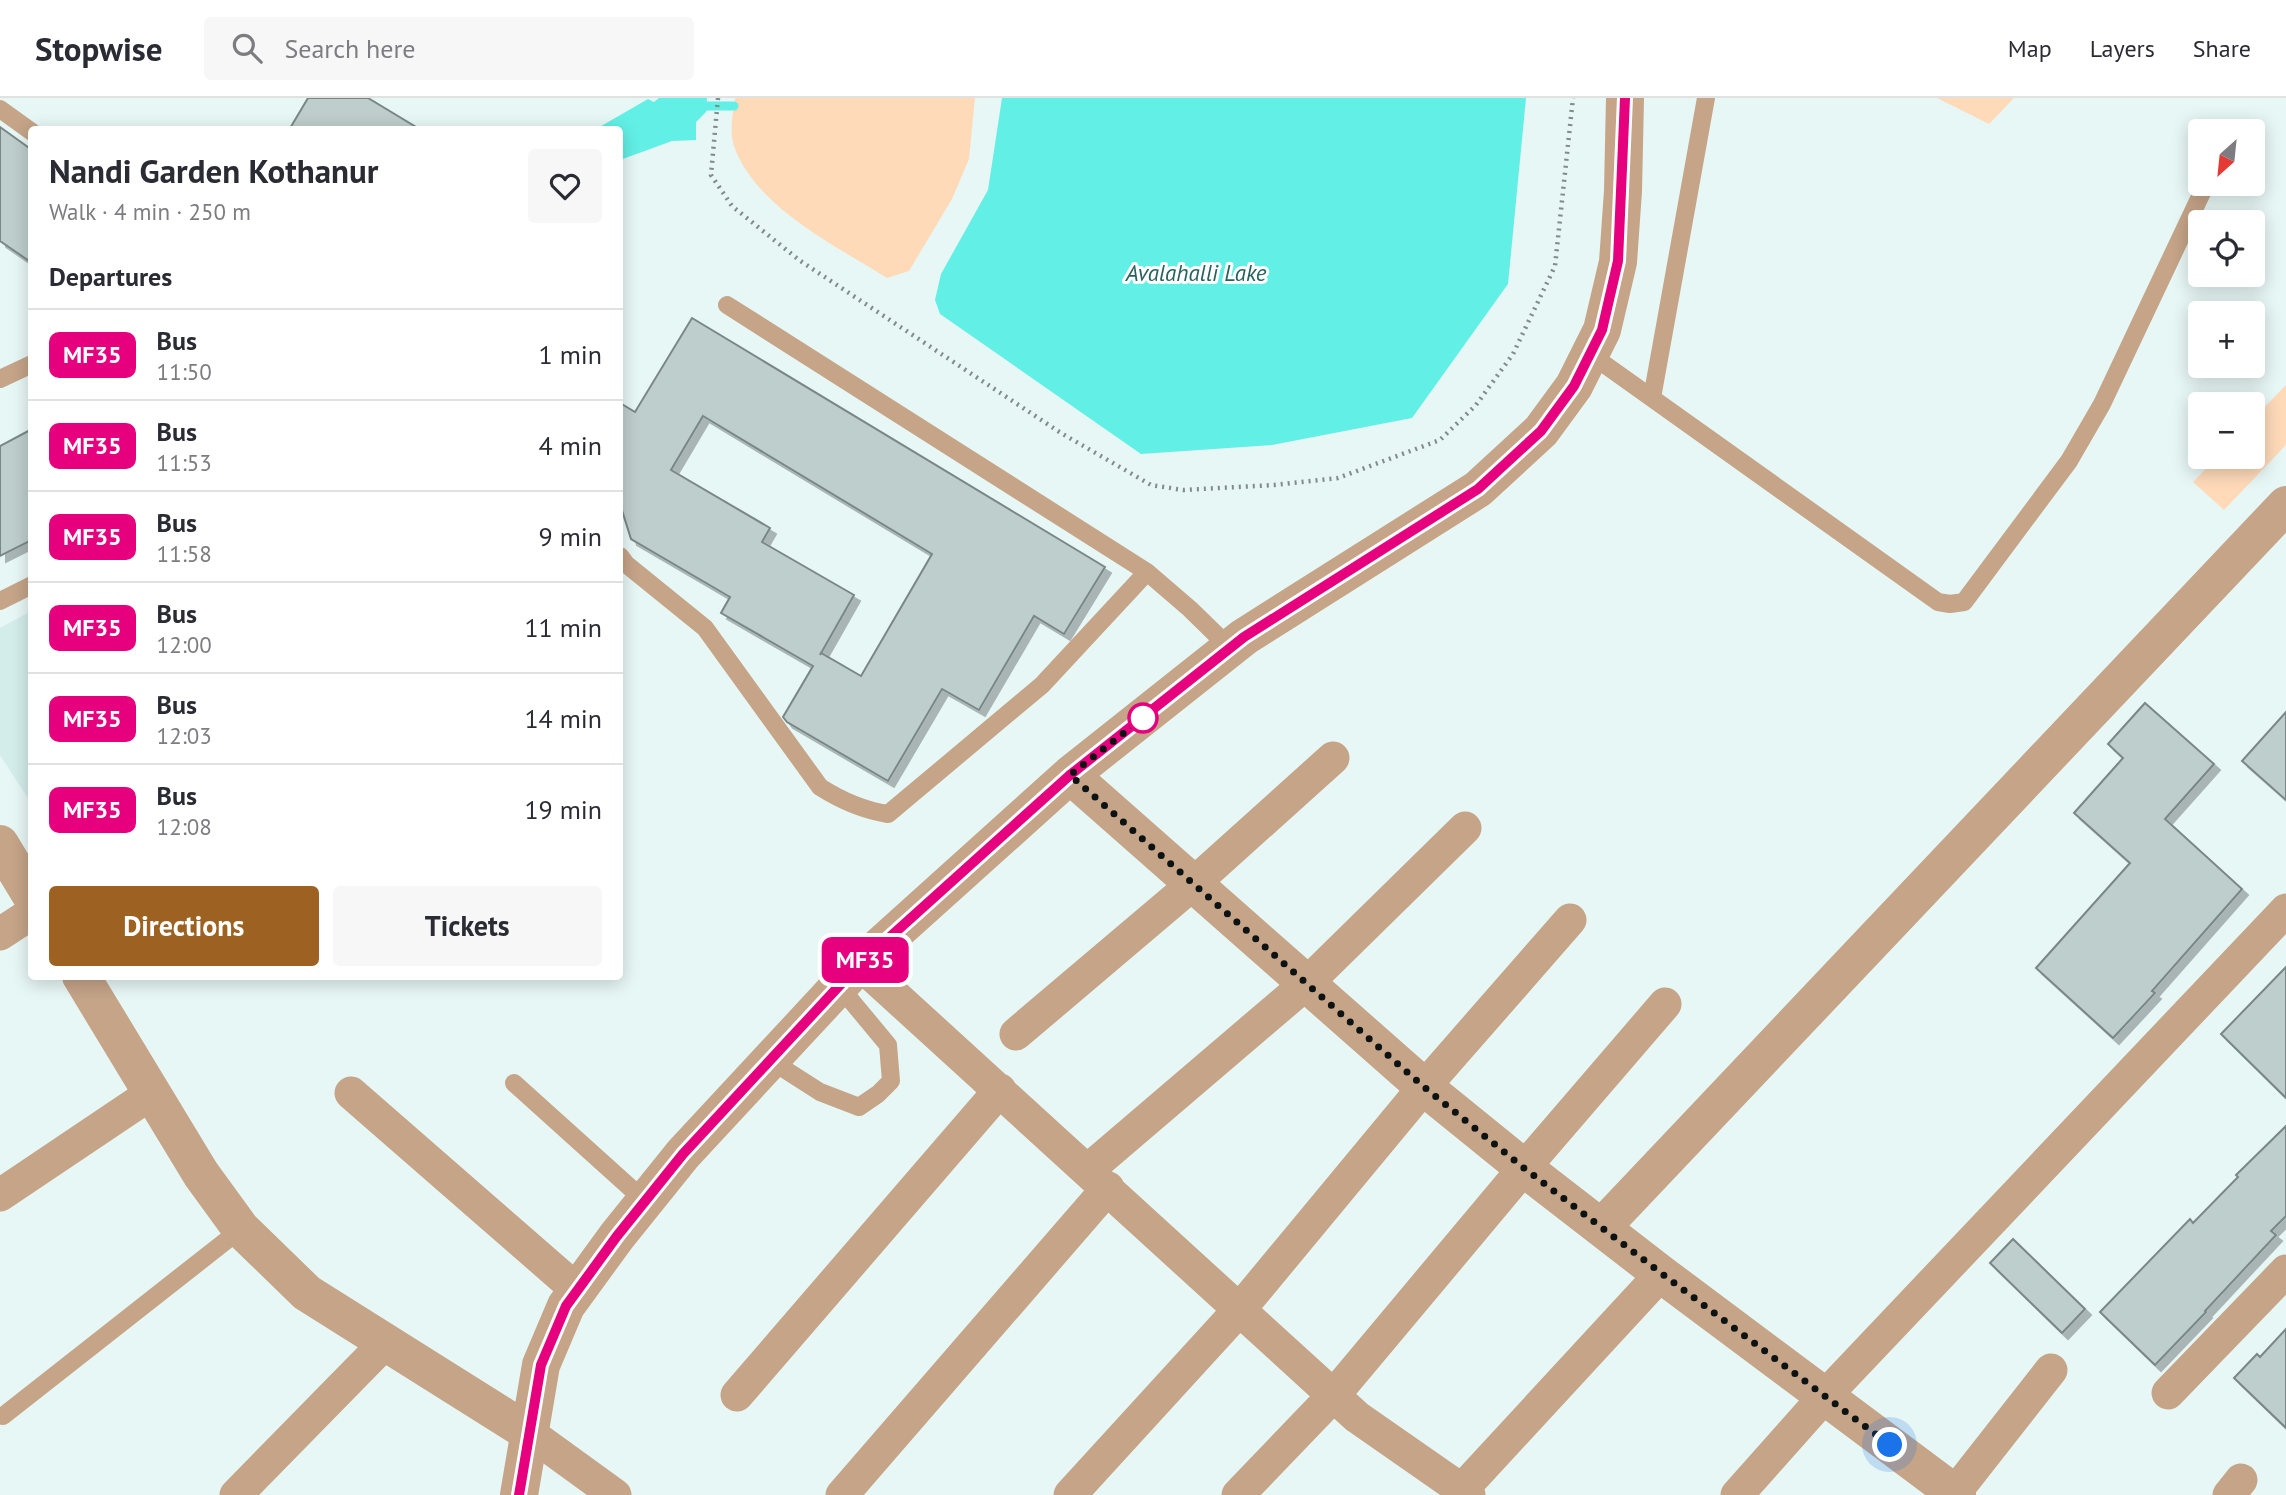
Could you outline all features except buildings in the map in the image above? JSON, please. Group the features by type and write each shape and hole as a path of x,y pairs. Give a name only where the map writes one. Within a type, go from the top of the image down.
{"street":[{"path":"519,1495 541,1365 566,1306 683,1154 850,975 1070,775 1244,637 1478,489 1541,431 1574,386 1602,330 1618,261 1625,98"},
{"path":"1602,1227 2286,505"},
{"path":"1016,1034 1193,884 1333,758"},
{"path":"1070,775 1424,1087 1524,1168 1955,1494 2051,1370"},
{"path":"842,1495 1098,1179 1307,983 1465,828"},
{"path":"0,844 28,890"},
{"path":"1737,1495 1825,1396 2286,910"},
{"path":"0,934 28,916"},
{"path":"1070,1495 1240,1309 1424,1087 1570,920"},
{"path":"850,975 1000,1090 1357,1417 1462,1493 1661,1273"},
{"path":"83,980 201,1174 241,1229 307,1293 528,1432 615,1495"},
{"path":"1238,1495 1334,1395 1665,1004"},
{"path":"737,1395 1000,1090"},
{"path":"0,1195 152,1093"},
{"path":"351,1093 578,1290"},
{"path":"2168,1393 2286,1271"},
{"path":"236,1495 386,1342"}],"lane":[{"path":"1652,398 1706,98"},
{"path":"0,109 28,129"},
{"path":"1590,355 1938,602 1965,602 2068,461 2102,404 2200,196"},
{"path":"727,305 1147,572 1231,649"},
{"path":"0,379 28,366"},
{"path":"623,560 705,628 820,788 844,803 888,814 1042,685 1147,572"},
{"path":"0,601 28,587"},
{"path":"770,1060 820,1092 859,1107 891,1081 888,1045 850,975"},
{"path":"514,1083 645,1201"},
{"path":"3,1416 241,1229"}],"path":[{"path":"718,98 711,175 732,206 799,260 1061,433 1150,485 1183,490 1338,478 1440,440 1476,405 1513,354 1555,266 1573,98"}],"shaded area":[{"path":"735,98 975,98 969,159 952,199 909,271 887,278 799,223 778,206 745,168 734,146 732,128"},
{"path":"1937,98 2014,98 1989,124"},
{"path":"2286,385 2286,445 2265,467 2265,407"},
{"path":"2205,469 2263,469 2224,510 2193,482"},
{"path":"28,613 28,798 0,755 0,628"}],"water":[{"path":"659,98 707,98 706,112 696,122 696,140 672,141 623,159 623,126 601,126 648,99 654,102"},
{"name":"Avalahalli Lake","path":"1002,98 1526,98 1508,284 1412,418 1272,445 1141,454 940,314 935,300 941,274 988,190"}],"waterway":[{"path":"698,109 707,106 734,106"}],"bus line":[{"name":"MF35","path":"519,1495 541,1365 566,1306 617,1236 683,1154 860,964 1070,775 1244,637 1478,489 1541,431 1574,386 1602,330 1618,261 1625,98"}],"route":[{"path":"1143,718 1070,775 1424,1087 1524,1168 1890,1445"}]}
